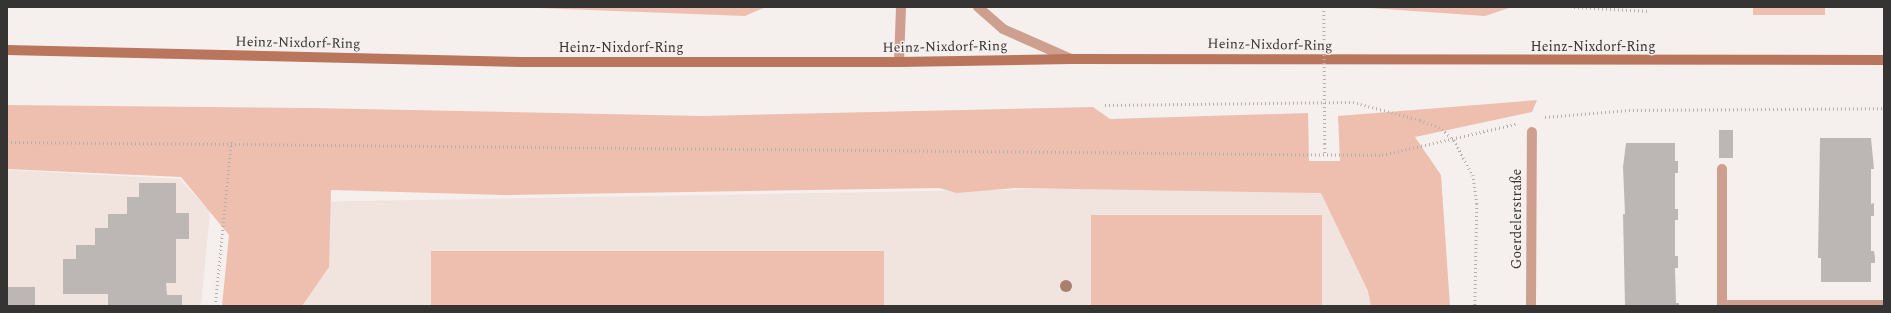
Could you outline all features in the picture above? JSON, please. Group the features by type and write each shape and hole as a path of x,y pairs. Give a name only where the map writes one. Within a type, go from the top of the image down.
{"main road":[{"name":"Heinz-Nixdorf-Ring","path":"7,50 523,62 899,62 1071,59 1884,60"}],"street":[{"path":"899,62 901,7"},
{"path":"978,7 1003,29 1071,59"},
{"name":"Goerdelerstraße","path":"1531,306 1532,132"},
{"path":"1722,168 1722,306 1884,305"}],"path":[{"path":"1324,7 1325,153"},
{"path":"1574,7 1650,12"},
{"path":"1105,105 1353,102 1420,120 1442,129 1454,140 1473,175 1477,204 1475,306"},
{"path":"1540,118 1629,110 1884,108"},
{"path":"7,142 231,142 1325,153 1382,155 1454,140 1518,122"},
{"path":"215,306 231,142"}],"shaded area":[{"path":"512,7 766,7 745,16"},
{"path":"1356,7 1512,7 1485,16"},
{"path":"1753,7 1825,7 1825,15 1753,15"},
{"path":"1537,100 1532,112 1415,137 1441,175 1450,306 1371,306 1368,291 1321,193 1015,188 957,193 939,188 503,195 331,190 329,267 302,306 222,306 229,235 181,177 7,169 7,105 311,108 702,116 1093,107 1110,119 1308,113 1309,161 1340,161 1338,116"},
{"path":"7,170 180,179 210,212 201,306 35,306 35,287 7,288"},
{"path":"1391,183 1393,306 300,306 298,202"},
{"path":"1091,215 1322,215 1322,306 1091,306"},
{"path":"431,251 884,251 884,306 431,306"}],"building":[{"path":"1719,130 1733,130 1733,158 1719,158"},
{"path":"1820,138 1871,138 1874,169 1871,169 1871,204 1874,203 1874,216 1871,216 1871,251 1874,251 1875,263 1871,263 1871,282 1821,282 1821,258 1818,258"},
{"path":"1626,143 1675,143 1675,161 1678,161 1678,173 1675,173 1675,209 1678,209 1678,220 1675,220 1675,256 1678,256 1678,268 1675,268 1676,303 1679,303 1679,306 1625,306 1623,214 1625,214 1623,167"},
{"path":"139,183 176,183 176,213 189,213 189,239 176,239 176,283 166,283 167,295 182,295 182,306 108,306 108,294 63,294 63,259 76,259 76,245 95,245 95,228 108,228 108,214 127,214 127,197 139,197"},
{"path":"7,287 35,287 35,306 7,306"}]}
